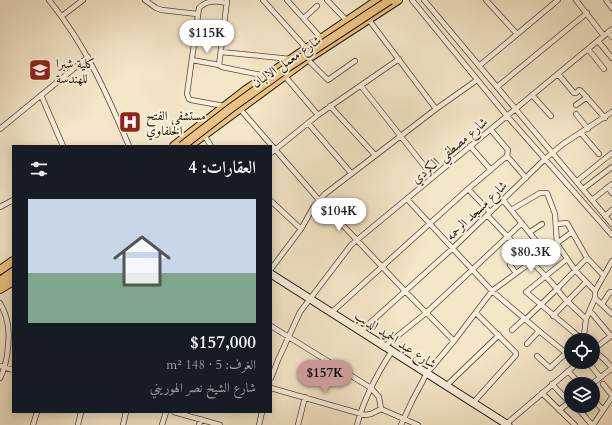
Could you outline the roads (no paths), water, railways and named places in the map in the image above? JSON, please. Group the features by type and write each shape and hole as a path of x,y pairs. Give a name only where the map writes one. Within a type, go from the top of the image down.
{"main road":[{"name":"شارع معمل الالبان","path":"191,145 284,75 369,20 388,4 398,0"},
{"name":"شارع معمل الالبان","path":"175,145 224,106 375,1"},
{"path":"375,1 388,4"},
{"path":"183,145 288,67 388,4"},
{"path":"0,270 12,263"},
{"path":"0,281 12,273"},
{"path":"0,289 12,282"}],"street":[{"path":"49,0 62,16 88,57 129,145"},
{"path":"62,16 83,0"},
{"path":"145,0 156,8 162,10 197,14"},
{"path":"219,64 227,1 209,0 202,4 197,14 187,94 189,99 224,106"},
{"path":"263,0 306,48"},
{"path":"288,0 321,38"},
{"path":"327,0 347,21"},
{"path":"412,0 507,116 612,235"},
{"path":"424,0 612,224"},
{"path":"494,0 488,2 517,34"},
{"path":"272,268 301,229 320,200 351,173 476,78 480,68 517,34 558,0"},
{"path":"576,0 587,14 612,37"},
{"path":"607,1 612,8"},
{"path":"304,18 317,6"},
{"path":"497,87 587,14"},
{"path":"369,20 436,109"},
{"name":"شارع مصطفي الكردي","path":"272,376 288,336 300,312 346,251 357,240 608,32"},
{"path":"598,40 612,58"},
{"path":"588,49 604,69"},
{"path":"221,52 290,59"},
{"path":"0,129 88,57"},
{"path":"307,59 328,80 355,61"},
{"path":"272,152 330,106 399,59"},
{"path":"192,60 219,64 222,67 266,76"},
{"path":"558,74 574,93 581,90 586,97 609,116"},
{"path":"284,75 318,115"},
{"path":"361,86 433,177"},
{"path":"41,95 63,145"},
{"path":"532,95 551,116"},
{"path":"576,105 586,97"},
{"path":"330,106 375,155"},
{"path":"240,109 320,200 454,341"},
{"path":"576,114 588,129"},
{"name":"شارع مسجد الرحمه","path":"362,331 453,248 553,152 563,144 609,116"},
{"path":"308,123 351,173"},
{"path":"332,312 468,189 507,156 508,150 490,130"},
{"path":"581,133 599,154"},
{"path":"204,135 210,145"},
{"path":"470,146 491,170"},
{"path":"577,181 612,151"},
{"path":"507,156 526,178"},
{"path":"583,189 612,167"},
{"path":"592,200 610,186 612,193"},
{"path":"468,189 508,237 557,289 567,302 586,319"},
{"path":"511,210 540,193 545,192 549,195 557,224 557,244 575,270 595,291"},
{"path":"407,199 492,291 564,351"},
{"path":"503,200 545,252"},
{"path":"0,207 12,201"},
{"path":"272,202 301,229"},
{"path":"605,216 612,210"},
{"path":"357,425 360,413 388,349 522,223"},
{"path":"557,224 567,223 587,258 603,276"},
{"path":"530,232 542,224"},
{"path":"401,425 427,373 454,341 492,291 572,232"},
{"path":"512,330 557,289 587,258"},
{"path":"567,259 526,293 575,333"},
{"path":"584,333 586,319 595,298 595,291 612,261"},
{"path":"510,266 516,273"},
{"name":"شارع عبد الحميد الديب","path":"272,275 507,425"},
{"path":"499,276 504,282"},
{"path":"553,316 586,282"},
{"path":"602,304 610,292 612,292"},
{"path":"595,298 612,314"},
{"path":"0,302 11,327 0,378"},
{"path":"590,311 611,336 600,345"},
{"path":"473,403 516,355 515,350 476,313"},
{"path":"272,327 371,388 379,396 381,409"},
{"path":"527,344 539,332"},
{"path":"446,386 499,335"},
{"path":"537,356 550,368 564,355"},
{"path":"594,369 600,377 612,368 600,356"},
{"path":"607,362 612,358"},
{"path":"2,367 12,370"},
{"path":"507,425 568,371 574,377"},
{"path":"552,384 564,395"},
{"path":"582,413 592,425 612,396 603,384"},
{"path":"272,388 360,413 371,414 381,409"},
{"path":"542,393 575,425"},
{"path":"298,425 305,397"},
{"path":"559,410 564,406"},
{"path":"600,406 603,410"},
{"path":"381,409 418,425"},
{"path":"33,425 37,413"},
{"path":"78,425 81,413"},
{"path":"123,425 126,413"},
{"path":"162,425 166,413"},
{"path":"185,413 220,425"},
{"path":"259,425 262,413"},
{"path":"199,425 201,419"}],"place":[{"name":"كلية شبرا للهندسة","path":"40,70"},
{"name":"مستشفي الفتح الخلفاوي","path":"130,122"}]}
